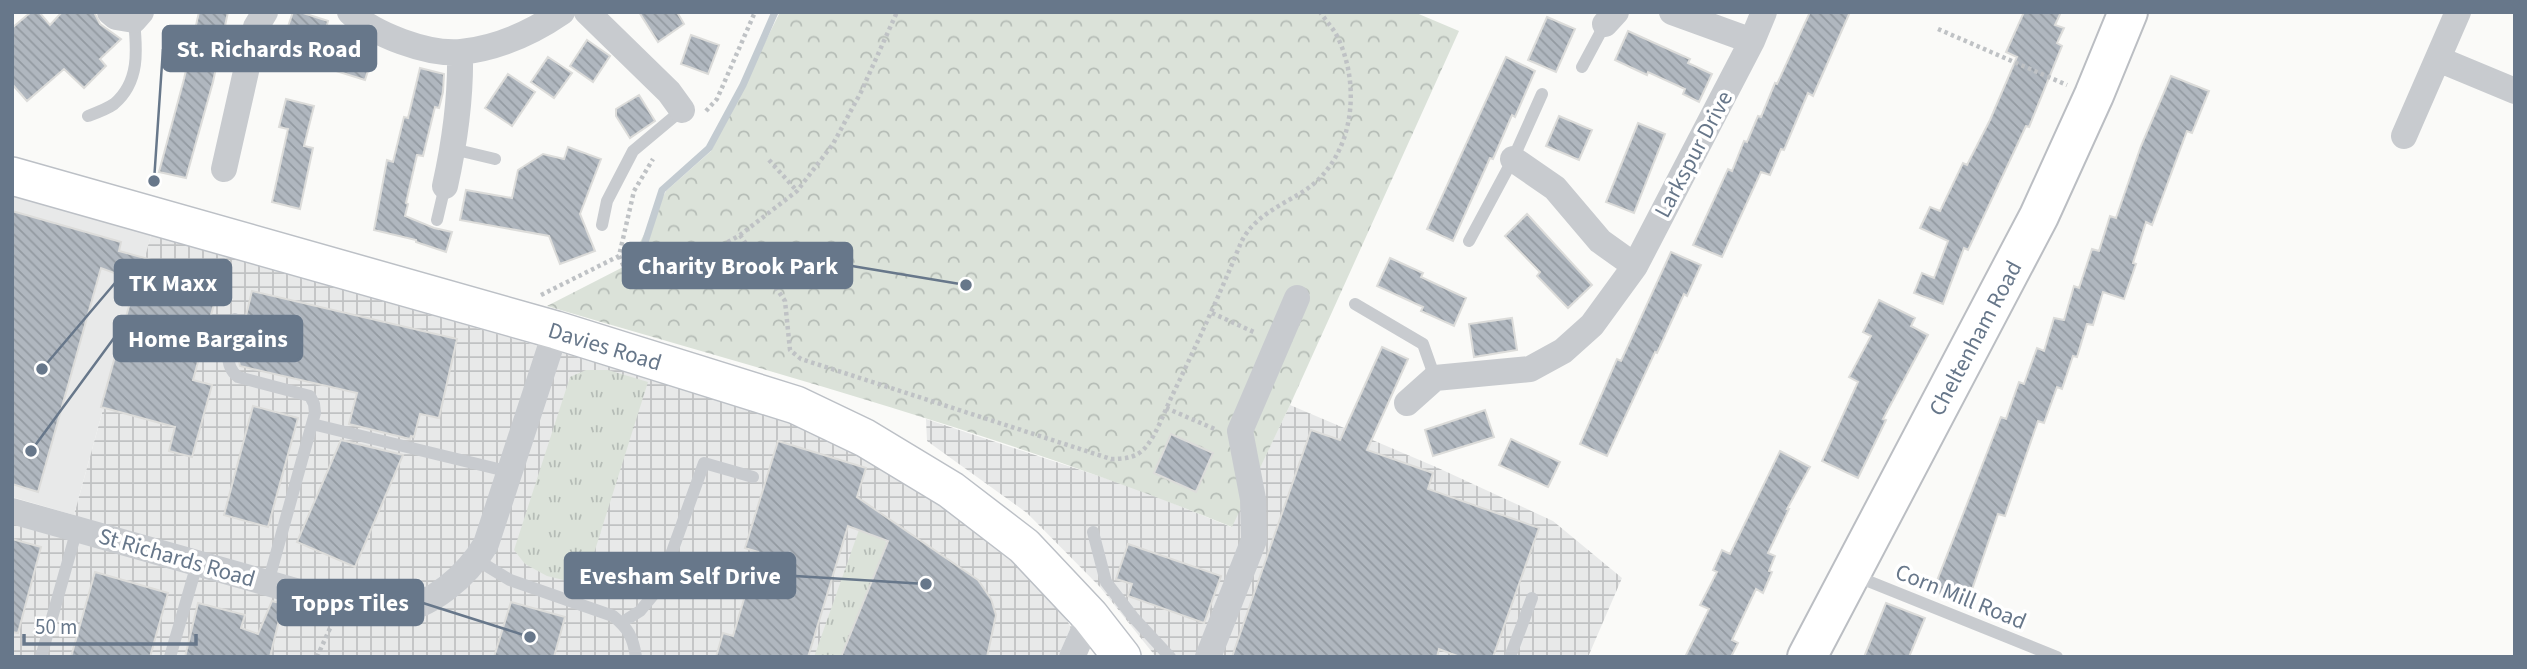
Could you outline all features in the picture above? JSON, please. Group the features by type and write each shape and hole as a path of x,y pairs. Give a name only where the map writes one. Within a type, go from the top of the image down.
{"main road":[{"name":"Cheltenham Road","path":"1807,657 2039,216 2128,12"}],"street":[{"path":"224,169 256,27 265,12"},
{"path":"350,12 372,29 388,37 423,48 460,52 507,41 562,12"},
{"path":"587,12 691,113"},
{"path":"1672,12 1752,41"},
{"name":"Larkspur Drive","path":"1435,378 1530,369 1563,351 1592,325 1634,266 1752,41 1764,12"},
{"path":"2404,136 2454,22"},
{"path":"445,186 453,149 461,85 460,52"},
{"path":"2438,59 2515,92"},
{"path":"1513,159 1555,188 1600,242 1634,266"},
{"name":"Davies Road","path":"12,176 556,330 796,405 865,438 951,490 1024,546 1090,616 1122,657"},
{"path":"1208,657 1254,540 1253,499 1240,431 1297,298"},
{"path":"477,560 486,544 556,330"},
{"path":"1408,403 1435,378"},
{"name":"St Richards Road","path":"12,511 370,612 394,612 425,602 477,560"},
{"path":"1072,657 1090,616"}],"lane":[{"path":"88,116 113,104 136,69 128,15"},
{"path":"1582,67 1611,18"},
{"path":"1469,241 1513,159 1542,94"},
{"path":"602,225 607,201 633,151 691,113"},
{"path":"453,149 495,159"},
{"path":"437,220 445,186"},
{"path":"1354,304 1423,344 1435,378"},
{"path":"235,318 227,358 230,371 238,377 310,396 314,404 315,413 268,583"},
{"path":"312,424 510,472"},
{"path":"621,623 640,611 659,588 704,463 753,477"},
{"path":"41,657 77,529"},
{"path":"1093,532 1106,582 1133,617 1170,657"},
{"path":"477,560 510,580 613,616 627,627 634,640 636,657"},
{"path":"170,657 197,564"},
{"name":"Corn Mill Road","path":"1850,574 2057,657"},
{"path":"1510,657 1532,598"}],"path":[{"path":"691,113 718,99 755,12"},
{"path":"657,156 649,164 634,191 619,256 630,280 673,274 740,235 797,191 833,144 861,92 897,12"},
{"path":"740,235 785,301 790,349 801,359 1111,459 1129,459 1145,448 1166,408 1212,313 1244,235 1273,208 1304,191 1324,174 1340,148 1350,119 1351,77 1338,37 1320,12"},
{"path":"1938,30 2094,95"},
{"path":"768,160 797,191"},
{"path":"540,296 619,256"},
{"path":"1212,313 1278,343"},
{"path":"1166,408 1242,441"},
{"path":"317,657 341,604"}],"shaded area":[{"path":"12,195 151,235 74,515 12,497"},
{"path":"151,235 759,409 866,454 983,531 1047,590 1071,627 1058,657 12,657 12,521 74,515"},
{"path":"1290,405 1436,467 1553,521 1622,578 1588,657 1156,657 1100,587 1027,513 927,441 926,419 1138,489 1231,527"}],"green space":[{"path":"780,12 1414,12 1459,31 1232,527 1148,494 978,435 547,306 629,264 666,191 711,151"},
{"path":"586,370 608,370 648,382 584,585 547,576 525,564 514,550 570,377"},
{"path":"859,530 885,540 887,544 841,657 814,657"}],"building":[{"path":"31,12 39,12 50,25 62,12 94,12 100,24 121,39 100,59 106,66 84,88 64,69 27,101 12,84 12,28"},
{"path":"199,12 228,12 213,82 186,178 159,172"},
{"path":"293,12 328,21 325,33 375,49 365,80 330,69 334,57 283,41"},
{"path":"639,12 677,12 684,24 658,42"},
{"path":"1810,12 1850,12 1813,96 1808,93 1784,150 1781,149 1770,175 1761,172 1722,257 1693,245 1728,169 1732,171 1744,141 1747,142 1758,116 1761,117"},
{"path":"2024,12 2061,12 2055,25 2064,28 2057,43 2062,46 2029,127 2026,126 1968,250 1964,248 1943,304 1914,293 1922,273 1934,278 1948,241 1920,228 1930,207 1940,211 1963,163 1967,165 1990,120 2017,57 2006,52"},
{"path":"1547,17 1575,29 1556,72 1528,60"},
{"path":"1628,31 1690,59 1688,63 1712,74 1699,102 1683,94 1685,89 1615,60"},
{"path":"691,35 719,45 708,74 681,64"},
{"path":"587,40 610,56 593,82 570,66"},
{"path":"548,57 572,73 554,98 531,82"},
{"path":"1506,57 1535,71 1515,117 1512,115 1493,159 1490,158 1453,241 1427,229"},
{"path":"420,68 444,74 443,92 439,108 435,107 423,156 417,155 405,216 452,232 446,252 416,240 374,230 387,160 393,162 404,117 408,118"},
{"path":"508,74 535,92 512,126 485,108"},
{"path":"2171,76 2209,91 2192,133 2187,131 2152,225 2146,222 2124,299 2103,292 2093,325 2087,324 2077,357 2073,356 2062,389 2057,387 2044,423 2038,421 2005,516 1998,514 1967,604 1933,591 2001,417 2006,419 2019,382 2024,384 2037,348 2044,351 2054,318 2064,320 2074,286 2079,288 2092,249 2099,251 2110,216 2116,218 2141,146"},
{"path":"639,95 655,121 630,138 616,116 616,109"},
{"path":"286,99 314,106 304,146 313,148 300,209 272,202 288,129 279,127"},
{"path":"1559,116 1592,130 1579,160 1546,146"},
{"path":"1638,123 1665,134 1634,213 1606,202"},
{"path":"568,147 601,159 580,214 595,251 560,264 549,236 460,220 466,190 512,198 518,170 543,154 564,159"},
{"path":"12,211 121,242 119,251 221,279 193,380 212,385 192,457 169,451 175,427 101,407 136,281 101,268 38,492 12,484"},
{"path":"1527,214 1592,285 1568,308 1537,276 1540,272 1505,236"},
{"path":"1671,252 1701,265 1687,296 1684,294 1657,353 1655,352 1607,456 1580,444 1617,359 1621,361"},
{"path":"1390,258 1423,273 1421,277 1466,298 1454,326 1421,311 1423,307 1377,286"},
{"path":"252,291 457,339 439,418 420,414 414,437 411,436 410,439 349,424 357,393 240,366 237,353"},
{"path":"1879,300 1915,318 1911,326 1928,335 1883,419 1886,420 1858,478 1822,461 1858,382 1849,377 1871,336 1863,332"},
{"path":"1512,318 1517,350 1474,357 1469,324"},
{"path":"1382,347 1408,359 1367,450 1433,473 1428,489 1539,528 1493,657 1460,657 1439,649 1437,657 1232,657 1311,430 1340,440"},
{"path":"253,406 298,418 268,527 224,515"},
{"path":"1485,410 1494,437 1433,456 1425,430"},
{"path":"1171,434 1213,453 1196,492 1154,473"},
{"path":"1511,439 1560,462 1548,487 1499,465"},
{"path":"341,440 403,455 355,567 297,542"},
{"path":"778,441 866,468 857,497 978,580 991,599 996,615 987,657 841,657 888,541 848,526 808,657 716,657 723,633 733,636 758,552 745,548"},
{"path":"1780,451 1810,467 1787,509 1768,553 1775,556 1763,593 1756,589 1732,640 1738,643 1731,657 1685,657 1709,609 1700,605 1717,572 1713,570 1722,550 1730,554"},
{"path":"12,539 41,547 18,633 12,632"},
{"path":"1128,544 1221,576 1204,623 1128,596 1132,584 1116,579"},
{"path":"95,572 168,593 150,657 71,657"},
{"path":"272,601 283,604 270,657 185,657 198,603 245,615 241,628 258,634"},
{"path":"511,602 565,617 554,657 494,657"},
{"path":"1886,603 1925,618 1909,657 1864,657"}],"waterway":[{"path":"636,270 662,190 709,148 743,85 775,12"}],"place":[{"name":"St. Richards Road","path":"154,181"},
{"name":"Charity Brook Park","path":"966,285"},
{"name":"TK Maxx","path":"42,369"},
{"name":"Home Bargains","path":"31,451"},
{"name":"Evesham Self Drive","path":"926,584"},
{"name":"Topps Tiles","path":"530,637"}]}
